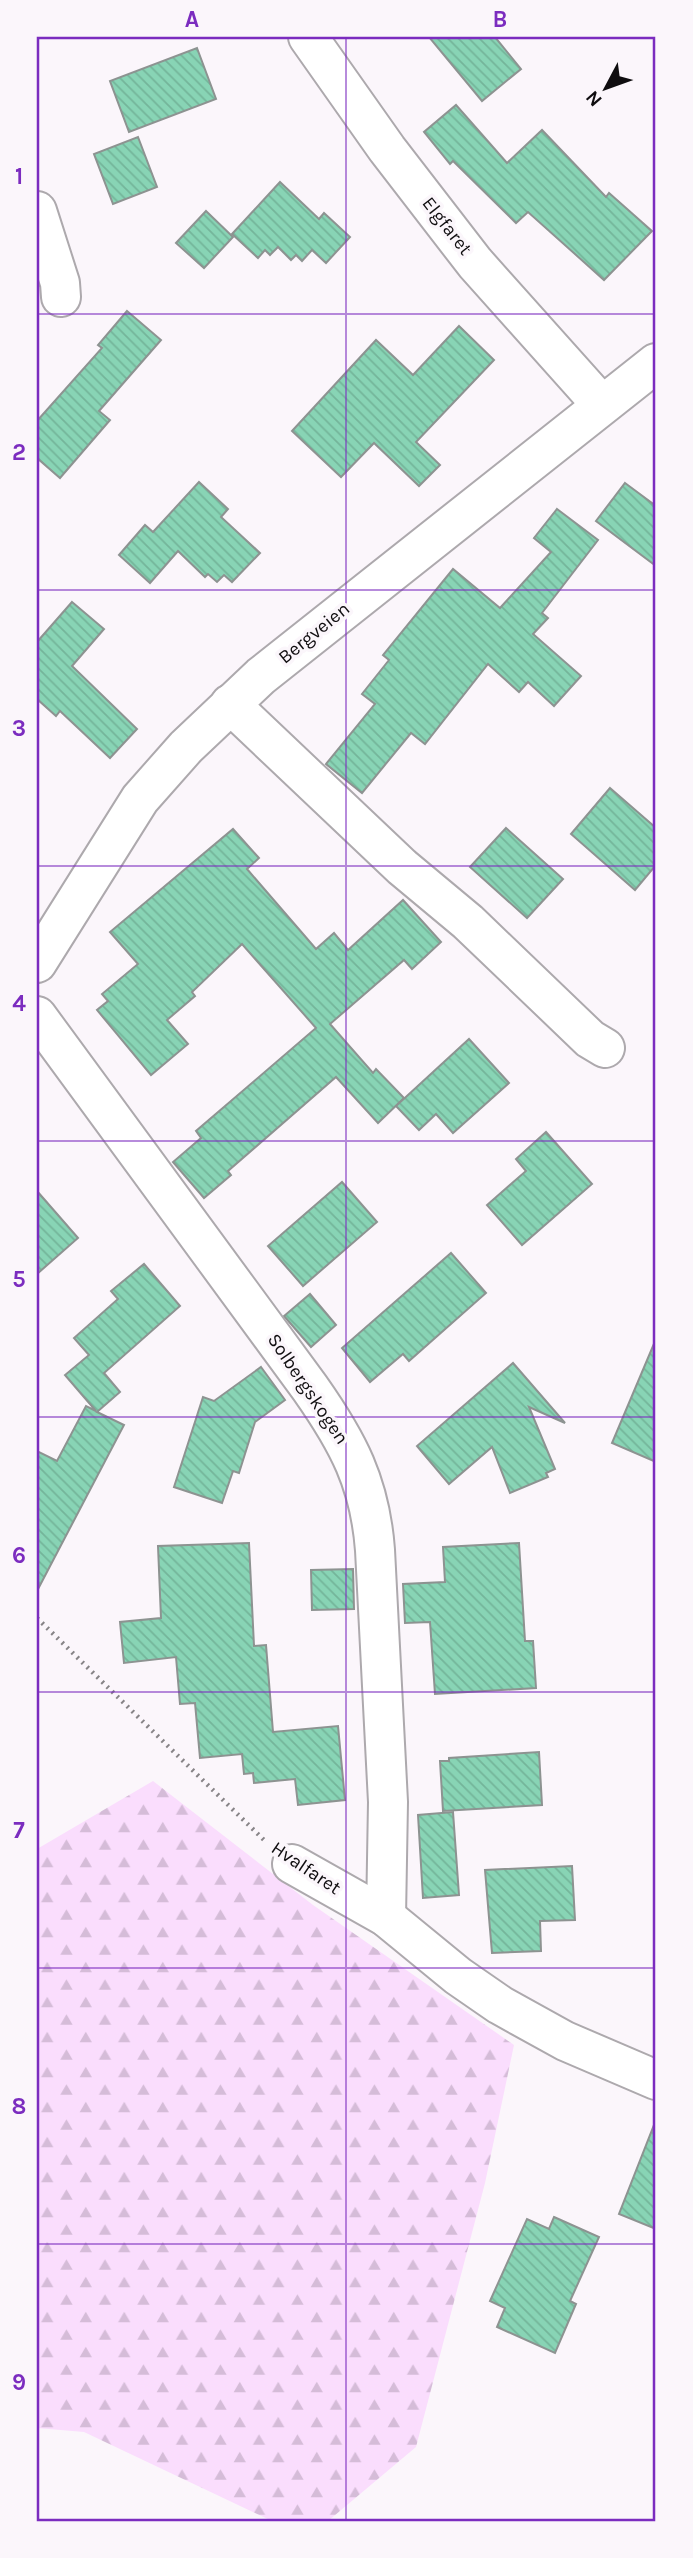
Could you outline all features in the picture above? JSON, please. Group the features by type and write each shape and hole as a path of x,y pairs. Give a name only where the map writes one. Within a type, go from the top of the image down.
{"street":[{"name":"Elgfaret","path":"308,37 387,149 475,263 601,404"},
{"path":"37,211 60,283 61,297"},
{"name":"Bergveien","path":"37,963 140,799 186,747 230,704 261,676 656,363"},
{"path":"230,704 402,867 468,922 590,1039 605,1048"},
{"name":"Solbergskogen","path":"37,1016 335,1423 359,1471 372,1516 376,1564 388,1802 386,1917"},
{"name":"Hvalfaret","path":"292,1864 386,1917 458,1976 500,2004 565,2041 656,2080"}],"path":[{"name":"Hvalfaret","path":"37,1618 221,1801 292,1864"}],"green space":[{"path":"153,1781 313,1905 514,2045 485,2183 416,2447 328,2521 272,2521 84,2432 37,2428 37,1849"}],"building":[{"path":"429,37 495,37 521,69 482,101"},
{"path":"197,48 216,99 129,132 110,81"},
{"path":"456,105 507,163 542,130 606,197 609,193 652,231 604,280 528,212 516,223 453,161 450,164 424,132"},
{"path":"138,137 157,187 113,204 94,154"},
{"path":"280,182 319,219 324,213 350,237 326,263 312,250 302,261 296,255 291,260 278,247 270,255 265,250 258,258 232,234"},
{"path":"206,211 233,237 204,268 176,243"},
{"path":"127,311 161,340 99,411 110,420 60,478 37,458 37,421 102,348 98,345"},
{"path":"459,326 494,360 416,442 440,465 419,486 374,443 341,477 292,431 376,340 413,375"},
{"path":"199,482 228,509 221,517 260,553 232,582 224,575 217,582 208,574 205,577 178,551 150,583 119,555 145,525 153,532"},
{"path":"625,483 656,506 656,566 596,521"},
{"path":"557,509 598,540 542,613 548,618 533,634 581,676 554,706 528,682 519,692 488,664 425,744 411,733 362,793 326,764 375,704 362,694 389,660 383,655 453,569 500,608 551,552 534,538"},
{"path":"72,602 104,629 72,666 137,729 110,758 60,711 56,716 37,699 37,642"},
{"path":"610,788 656,828 656,865 635,890 571,834"},
{"path":"506,828 563,879 527,918 470,867"},
{"path":"233,829 259,858 247,869 316,949 334,933 348,950 403,900 441,942 412,969 404,960 330,1024 373,1073 376,1069 404,1098 378,1123 336,1077 228,1171 231,1175 204,1198 173,1162 201,1138 196,1131 316,1028 242,944 192,992 195,996 167,1020 188,1044 151,1075 97,1010 108,1001 102,994 138,964 110,932"},
{"path":"469,1039 509,1083 453,1133 436,1114 419,1130 396,1106"},
{"path":"546,1132 592,1184 522,1245 487,1205 526,1171 516,1159"},
{"path":"342,1182 377,1222 303,1286 268,1246"},
{"path":"37,1191 78,1238 37,1274"},
{"path":"451,1253 486,1293 409,1361 403,1354 370,1382 342,1348"},
{"path":"144,1264 180,1306 104,1373 120,1392 97,1412 124,1425 37,1591 37,1451 57,1461 86,1406 96,1411 65,1375 89,1355 74,1338 118,1299 111,1291"},
{"path":"310,1294 336,1325 311,1347 284,1316"},
{"path":"656,1339 656,1462 612,1443"},
{"path":"513,1363 565,1423 529,1407 555,1469 546,1473 548,1477 510,1493 492,1447 449,1484 417,1446"},
{"path":"261,1367 285,1400 255,1422 239,1473 233,1471 222,1503 174,1487 203,1397 214,1401"},
{"path":"249,1543 254,1646 266,1645 273,1732 338,1726 345,1800 298,1805 295,1779 254,1783 253,1773 244,1774 242,1754 200,1758 195,1703 180,1704 176,1657 124,1663 120,1622 161,1618 158,1546"},
{"path":"519,1543 525,1641 533,1641 536,1688 435,1694 430,1622 405,1623 403,1584 445,1582 443,1547"},
{"path":"353,1569 354,1609 312,1610 311,1570"},
{"path":"539,1752 542,1805 443,1811 440,1761 449,1761 449,1758"},
{"path":"453,1812 459,1895 423,1898 418,1815"},
{"path":"572,1866 575,1920 540,1921 541,1951 492,1953 485,1870"},
{"path":"654,2125 656,2126 656,2229 619,2214"},
{"path":"554,2217 599,2237 570,2301 576,2304 555,2353 497,2327 505,2308 490,2301 527,2219 549,2229"}]}
